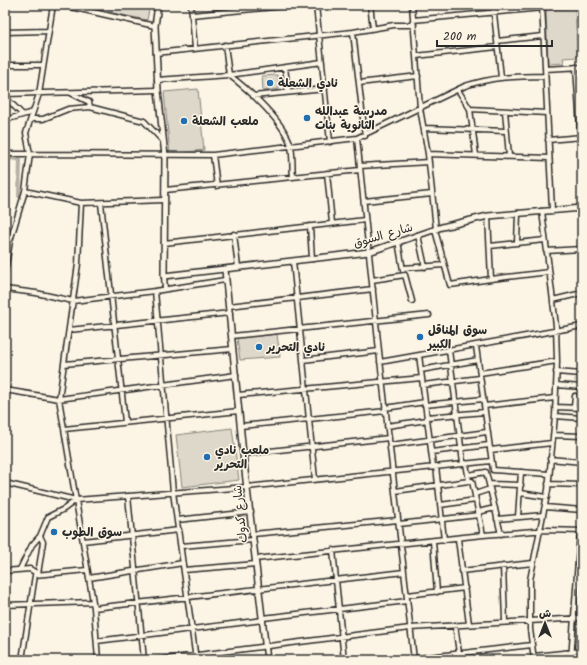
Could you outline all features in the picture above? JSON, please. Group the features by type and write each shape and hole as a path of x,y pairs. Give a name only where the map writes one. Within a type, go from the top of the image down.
{"street":[{"path":"5,272 10,241 25,191 30,154 26,133 39,94 53,5"},
{"path":"62,5 155,26"},
{"path":"158,5 155,26 157,80 165,156 165,290"},
{"path":"191,5 195,49"},
{"path":"192,15 251,7 295,5"},
{"path":"316,5 330,142"},
{"path":"370,5 373,28"},
{"path":"412,5 420,108 428,154 436,230 450,285 549,272"},
{"path":"493,5 501,77"},
{"path":"413,20 542,6 552,210"},
{"path":"156,53 319,36 394,25 414,25"},
{"path":"5,32 48,31"},
{"path":"353,32 365,136"},
{"path":"496,41 543,36"},
{"path":"225,45 229,75 253,96 282,130 291,146 293,177"},
{"path":"416,56 497,46"},
{"path":"157,80 229,75 322,62"},
{"path":"5,65 43,65"},
{"path":"285,67 288,92"},
{"path":"576,67 582,159"},
{"path":"545,69 582,67"},
{"path":"359,83 418,76"},
{"path":"5,154 165,156 213,155 330,142 365,136 420,108 482,80 501,77 545,76"},
{"path":"253,96 325,88"},
{"path":"22,114 7,99 5,94 158,90"},
{"path":"458,90 470,109 476,155"},
{"path":"70,93 89,102 90,107"},
{"path":"31,119 43,119 68,109 90,107 144,121 164,142"},
{"path":"470,109 547,113"},
{"path":"505,111 509,156"},
{"path":"5,120 33,112"},
{"path":"424,128 506,131"},
{"path":"548,140 581,137"},
{"path":"357,138 382,381 414,659"},
{"path":"428,154 549,158"},
{"path":"213,155 217,186"},
{"path":"165,190 217,186 360,168 429,162"},
{"path":"327,173 332,223"},
{"path":"25,191 81,203 164,200"},
{"path":"364,202 432,194"},
{"path":"81,203 78,264 59,399 94,608 98,660"},
{"path":"101,203 125,422"},
{"name":"شارع السوق","path":"164,276 369,252 398,241 488,216 582,208"},
{"path":"542,211 553,300 557,361 555,416 547,497 532,563 530,620 532,645 534,658 582,651"},
{"path":"517,243 518,213"},
{"path":"488,216 491,279"},
{"path":"164,243 366,220"},
{"path":"310,226 312,259"},
{"path":"234,234 238,267"},
{"path":"418,235 425,267"},
{"path":"490,246 545,240"},
{"path":"398,241 404,275 407,277 412,301"},
{"path":"546,251 582,249"},
{"path":"293,261 316,479"},
{"path":"403,268 444,265"},
{"name":"شارع كدوك","path":"225,270 243,454 251,512 255,562 267,660"},
{"path":"372,280 404,275"},
{"path":"5,289 36,293 73,301 111,295 165,290 226,280"},
{"path":"229,306 373,289"},
{"path":"155,291 165,418 173,492 196,658"},
{"path":"553,300 582,292"},
{"path":"69,330 230,313"},
{"path":"232,336 300,330 376,320 430,315"},
{"path":"380,362 582,326"},
{"path":"476,346 493,470 549,474"},
{"path":"64,364 233,349"},
{"path":"448,350 461,448 469,481 472,481 483,535"},
{"path":"303,360 379,351"},
{"path":"419,355 431,452 438,486 444,540"},
{"path":"421,370 478,360"},
{"path":"423,384 452,381 557,361"},
{"path":"556,372 576,382 582,387"},
{"path":"556,385 576,382 582,374"},
{"path":"5,390 59,399 236,375"},
{"path":"238,395 422,378"},
{"path":"574,407 575,396"},
{"path":"484,406 555,398"},
{"path":"241,426 309,419 425,403 483,399"},
{"path":"555,407 582,408"},
{"path":"64,429 239,411"},
{"path":"387,426 427,418 485,412"},
{"path":"555,416 582,418"},
{"path":"390,445 487,432"},
{"path":"553,435 582,436"},
{"path":"243,454 389,438"},
{"path":"431,452 461,448 489,448 552,443"},
{"path":"550,459 582,462"},
{"path":"5,483 76,500 247,487 491,460"},
{"path":"468,475 486,472 501,534"},
{"path":"518,517 521,472"},
{"path":"395,491 469,481"},
{"path":"489,484 521,485"},
{"path":"548,484 582,485"},
{"path":"475,494 490,489"},
{"path":"520,493 547,497"},
{"path":"128,496 140,604 140,635 144,660"},
{"path":"20,569 32,545 40,536 48,517 64,509 76,500"},
{"path":"440,505 476,500"},
{"path":"545,507 582,510"},
{"path":"181,546 398,522 442,520 495,508"},
{"path":"177,520 251,512"},
{"path":"497,519 543,515"},
{"path":"83,541 179,530"},
{"path":"184,570 255,562 333,550 401,543 539,531 581,531 571,660"},
{"path":"22,660 34,578 38,574 43,542 40,536"},
{"path":"458,538 461,571 465,588 469,624"},
{"path":"433,541 437,592"},
{"path":"333,550 344,660"},
{"path":"89,578 124,574 136,570 183,563"},
{"path":"461,571 532,563"},
{"path":"503,566 505,621"},
{"path":"5,571 30,569 38,574 87,570"},
{"path":"94,608 140,604 188,596 404,572"},
{"path":"407,596 465,588"},
{"path":"97,641 407,601"},
{"path":"5,605 93,602"},
{"path":"158,660 196,658 265,645 410,628 505,621 582,618"},
{"path":"455,625 460,660"},
{"path":"402,660 532,645"}],"shaded area":[{"path":"73,5 150,5 147,20"},
{"path":"576,5 582,5 582,54"},
{"path":"575,8 578,57 563,58 564,63 548,64 546,10"},
{"name":"نادي الشعلة","path":"278,75 279,89 263,91 262,76"},
{"name":"ملعب الشعلة","path":"198,89 204,150 170,154 164,92"},
{"name":"نادي التحرير","path":"277,334 280,357 240,360 237,338"},
{"name":"ملعب نادي التحرير","path":"232,428 239,480 182,487 176,435"}],"waterway":[{"path":"5,160 14,158 20,160 19,196"}],"tunnel":[{"path":"575,389 575,396"}],"place":[{"name":"نادي الشعلة","path":"270,83"},
{"name":"مدرسة عبدالله الثانوية بنات","path":"307,118"},
{"name":"ملعب الشعلة","path":"184,121"},
{"name":"سوق المناقل الكبير","path":"420,337"},
{"name":"نادي التحرير","path":"259,347"},
{"name":"ملعب نادي التحرير","path":"207,457"},
{"name":"سوق الطوب","path":"54,532"}]}
